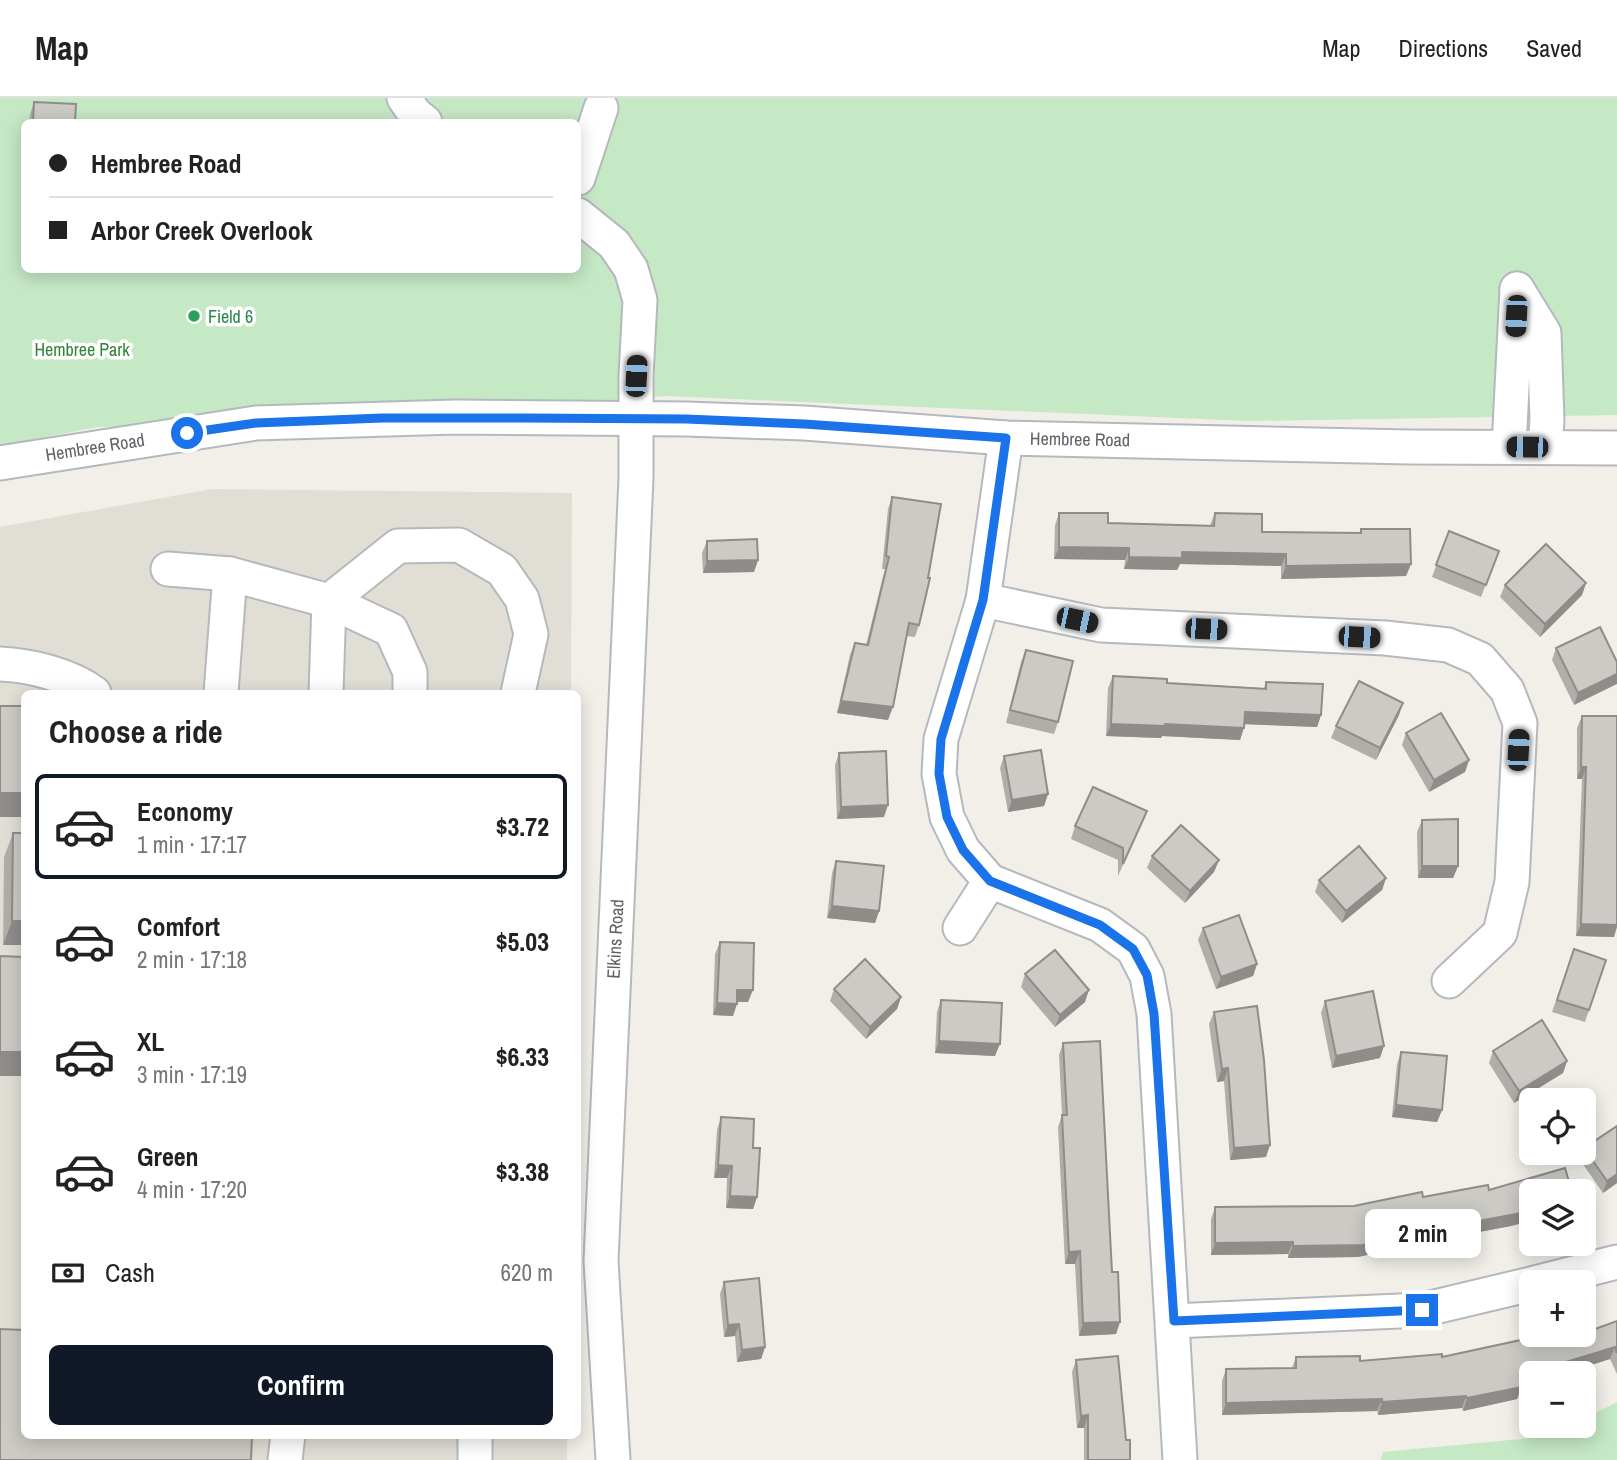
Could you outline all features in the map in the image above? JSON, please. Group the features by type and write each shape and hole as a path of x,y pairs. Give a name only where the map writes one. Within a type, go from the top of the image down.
{"street":[{"path":"404,98 421,119"},
{"path":"581,169 601,108"},
{"name":"Elkins Road","path":"581,217 614,244 631,270 640,300 635,492 590,1219 602,1275 613,1460"},
{"path":"1509,447 1517,289 1544,333 1547,420 1545,447"},
{"name":"Hembree Road","path":"0,463 256,423 455,417 636,418 804,424 1006,438 1617,448"},
{"path":"1006,438 983,600 941,739 939,774 947,817 963,850 990,881 1100,925 1133,949 1147,975 1154,1014 1180,1460"},
{"path":"326,690 329,601 398,546 459,545 502,570 522,599 531,634 519,690"},
{"path":"168,569 230,574 329,601 391,629 410,672 410,690"},
{"path":"221,690 230,574"},
{"path":"983,600 1101,625 1385,638 1448,645 1480,659 1507,690 1520,723 1511,882 1500,933 1448,981"},
{"path":"0,664 25,665 90,690"},
{"path":"960,928 990,881"},
{"path":"1585,1270 1617,1262"},
{"path":"1174,1321 1422,1310 1519,1286"},
{"path":"285,1460 288,1439"},
{"path":"475,1439 475,1460"}],"shaded area":[{"path":"212,489 572,493 571,690 21,690 21,1439 567,1439 567,1460 0,1460 0,527"}],"green space":[{"name":"Hembree Park","path":"0,98 1617,98 1617,415 1248,421 665,396 315,425 97,427 0,446"},
{"path":"1617,1402 1617,1460 1381,1460 1383,1452 1530,1438 1596,1438 1596,1413"}],"building":[{"path":"34,102 76,104 75,119 33,119"},
{"path":"892,497 941,504 930,578 919,625 909,623 893,707 841,701 855,643 868,645 889,557 886,556"},
{"path":"1059,513 1108,513 1108,523 1214,526 1215,513 1262,514 1262,532 1361,533 1361,529 1410,529 1411,564 1286,566 1286,554 1182,552 1182,558 1129,557 1129,548 1059,547"},
{"path":"1449,531 1499,551 1486,585 1436,565"},
{"path":"757,539 758,560 707,561 707,541"},
{"path":"1546,544 1586,583 1545,624 1505,585"},
{"path":"1600,627 1617,662 1617,674 1578,693 1556,648"},
{"path":"1026,650 1073,661 1058,722 1010,710"},
{"path":"1113,676 1167,679 1167,683 1266,689 1266,682 1323,684 1321,715 1245,712 1244,728 1111,724"},
{"path":"1359,681 1403,703 1380,748 1336,726"},
{"path":"0,706 21,706 21,793 0,793"},
{"path":"1441,713 1469,760 1434,780 1406,733"},
{"path":"1582,716 1617,716 1617,925 1581,924 1586,767 1581,767"},
{"path":"1041,750 1048,794 1012,800 1004,756"},
{"path":"886,751 888,805 841,807 839,753"},
{"path":"1093,787 1147,811 1123,864 1123,848 1075,826"},
{"path":"1458,819 1458,866 1422,866 1422,820"},
{"path":"1181,825 1219,860 1190,891 1152,856"},
{"path":"13,833 21,833 21,921 12,921"},
{"path":"1359,846 1386,878 1346,911 1319,880"},
{"path":"836,861 884,866 879,911 832,906"},
{"path":"1239,915 1257,964 1221,977 1203,928"},
{"path":"720,942 754,943 753,990 737,990 737,1004 717,1003"},
{"path":"1574,949 1606,960 1589,1010 1557,1000"},
{"path":"1055,950 1089,990 1060,1015 1025,974"},
{"path":"0,956 21,957 21,1052 0,1052"},
{"path":"865,959 901,997 870,1027 834,989"},
{"path":"1373,991 1384,1046 1336,1056 1325,1001"},
{"path":"941,1000 1002,1003 1000,1044 939,1041"},
{"path":"1257,1006 1270,1145 1234,1148 1228,1068 1222,1069 1214,1012"},
{"path":"1542,1020 1567,1061 1524,1088 1519,1088 1519,1091 1493,1051"},
{"path":"1100,1041 1112,1272 1118,1272 1120,1322 1083,1323 1080,1251 1069,1252 1062,1115 1067,1115 1063,1043"},
{"path":"1401,1052 1447,1056 1442,1110 1396,1105"},
{"path":"721,1117 754,1119 753,1148 760,1148 757,1197 730,1196 732,1166 718,1165"},
{"path":"1617,1126 1617,1174 1607,1181 1596,1165 1596,1140"},
{"path":"1565,1168 1568,1179 1527,1179"},
{"path":"1519,1181 1519,1213 1363,1245 1215,1243 1215,1207 1354,1206 1422,1192 1423,1197 1488,1185 1489,1190"},
{"path":"759,1278 765,1347 742,1350 739,1324 728,1325 724,1282"},
{"path":"1617,1321 1617,1353 1615,1347 1569,1361 1519,1361 1519,1388 1467,1398 1382,1402 1382,1399 1226,1403 1226,1369 1296,1368 1296,1357 1360,1356 1360,1361 1442,1354 1442,1357 1519,1340 1519,1347 1596,1347 1596,1329"},
{"path":"0,1329 21,1330 21,1439 252,1439 251,1460 0,1460"},
{"path":"1118,1356 1126,1440 1130,1440 1130,1460 1088,1460 1088,1415 1081,1416 1076,1360"}],"place":[{"name":"Field 6","path":"194,316"}],"route":[{"path":"187,433 256,423 455,417 686,419 1006,438 983,600 941,739 939,774 947,817 963,850 990,881 1100,925 1133,949 1147,975 1154,1014 1174,1321 1422,1310"}]}
